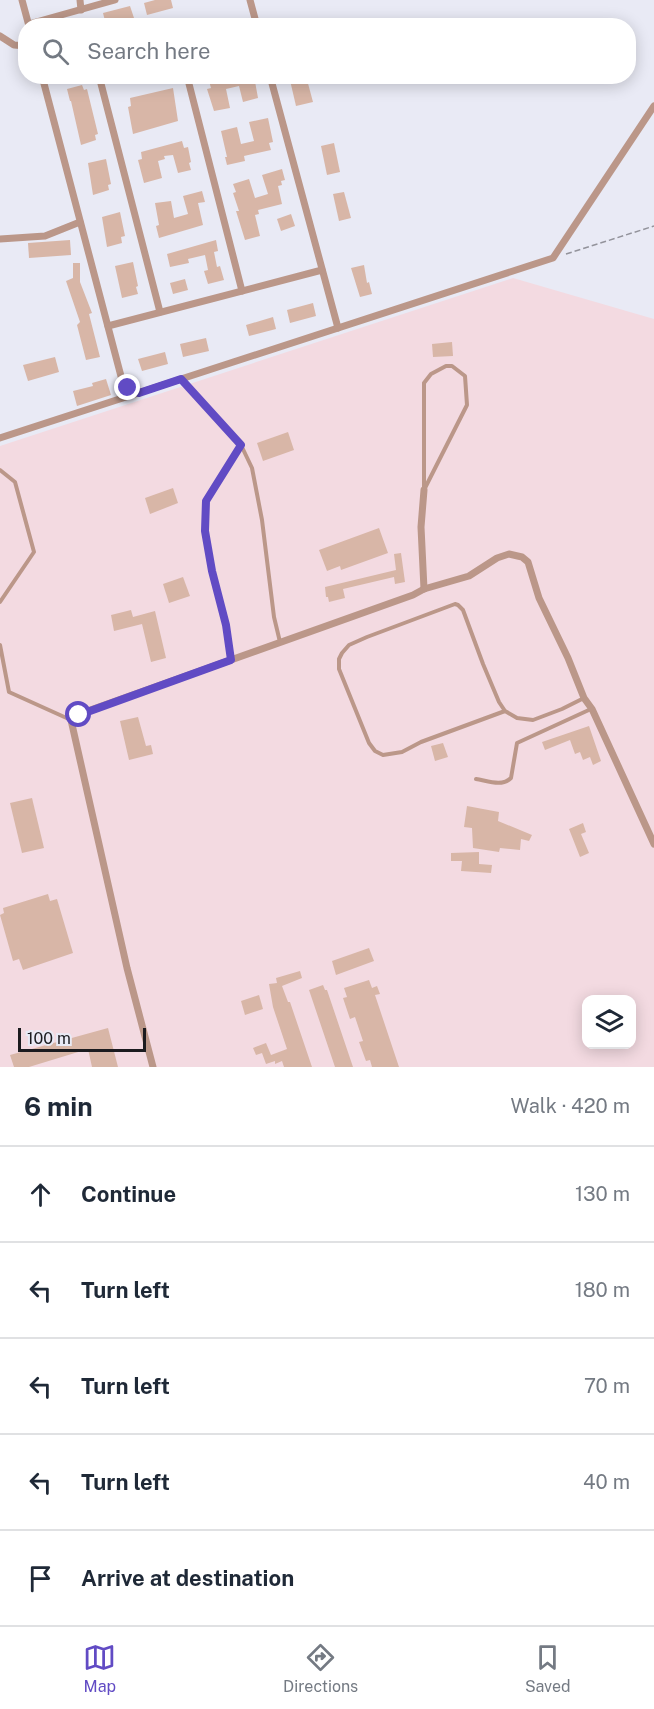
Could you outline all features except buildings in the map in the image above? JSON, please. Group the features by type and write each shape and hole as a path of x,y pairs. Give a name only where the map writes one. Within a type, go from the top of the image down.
{"street":[{"path":"22,0 27,18"},
{"path":"80,0 81,10"},
{"path":"53,18 115,0"},
{"path":"250,0 253,18"},
{"path":"0,36 18,45"},
{"path":"43,84 122,380 128,388 139,393"},
{"path":"101,84 159,312"},
{"path":"189,84 242,291"},
{"path":"272,84 338,328"},
{"path":"0,438 553,258 654,106"},
{"path":"0,239 45,236 80,222"},
{"path":"108,326 322,270"},
{"path":"424,490 421,527 424,589"},
{"path":"153,1067 127,968 71,720 82,713 413,595 424,589 469,576 497,558 509,554 522,557 528,562 539,598 654,843"}],"lane":[{"path":"452,366 465,376 467,405 424,490 424,384 439,368 452,366"},
{"path":"181,379 241,445 252,468 280,643"},
{"path":"231,660 226,625 212,571 205,531 206,501 241,445"},
{"path":"0,470 15,482 34,552 0,602"},
{"path":"505,711 421,742 402,752 383,755 375,752 369,743 343,683 339,659 349,645 454,604 463,610 483,664 505,711 517,718 532,720 584,698"},
{"path":"0,645 9,692 71,720"},
{"path":"476,779 507,782 511,778 517,743 592,709"}],"path":[{"path":"553,258 654,226"}],"shaded area":[{"path":"513,278 654,319 654,1067 0,1067 0,446"}],"route":[{"path":"79,715 231,660 226,625 212,571 205,531 206,501 213,486 228,468 241,445 181,379 139,393 128,388"}]}
